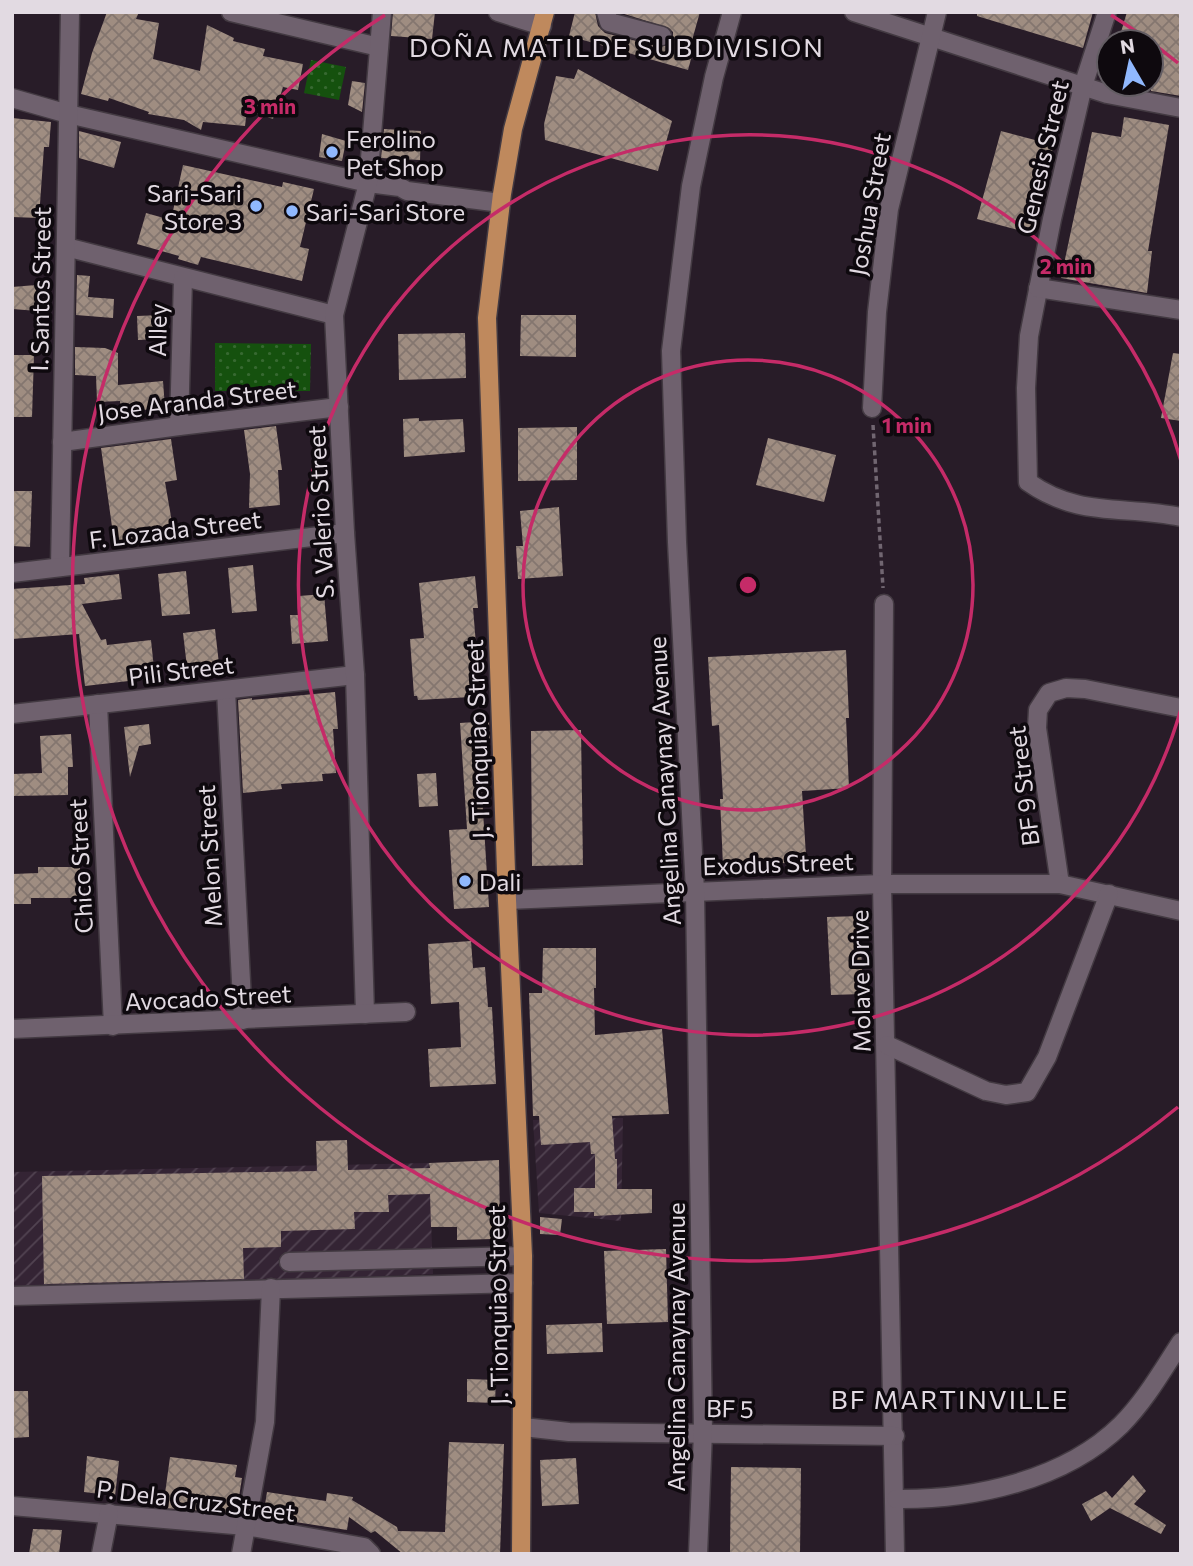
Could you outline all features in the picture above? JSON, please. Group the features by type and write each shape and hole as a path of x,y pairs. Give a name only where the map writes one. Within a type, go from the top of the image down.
{"main road":[{"name":"J. Tionquiao Street","path":"521,1554 523,1256 507,900 487,318 501,199 513,129 543,19"}],"street":[{"name":"I. Santos Street","path":"60,567 70,12"},
{"path":"231,12 379,47"},
{"name":"S. Valerio Street","path":"365,1014 355,675 334,316 368,183 383,12"},
{"path":"498,12 543,19"},
{"path":"606,12 609,22 662,36"},
{"name":"Angelina Canaynay Avenue","path":"698,1554 703,1432 695,891 677,542 671,351 691,186 714,77 732,12"},
{"path":"854,12 1124,99 1181,108"},
{"name":"Joshua Street","path":"872,408 877,312 889,209 937,12"},
{"name":"Genesis Street","path":"1107,12 1083,86 1029,336 1026,387 1028,482 1065,503 1097,509 1151,511 1181,517"},
{"path":"12,98 68,114 368,183 400,187 407,191 501,199"},
{"path":"66,247 334,316"},
{"name":"Alley","path":"179,426 183,278"},
{"path":"1038,288 1181,310"},
{"name":"Jose Aranda Street","path":"62,442 339,408"},
{"name":"F. Lozada Street","path":"12,573 345,533"},
{"name":"Molave Drive","path":"884,604 883,884 895,1436 895,1554"},
{"name":"Pili Street","path":"12,714 355,675"},
{"name":"BF 9 Street","path":"1060,884 1037,728 1038,710 1049,693 1066,688 1085,690 1181,708"},
{"name":"Melon Street","path":"226,690 243,1020"},
{"name":"Chico Street","path":"97,704 113,1026"},
{"name":"Exodus Street","path":"507,900 883,884 1060,884 1181,911"},
{"path":"887,1045 986,1091 1006,1096 1027,1092 1047,1056 1109,894"},
{"name":"Avocado Street","path":"12,1029 406,1012"},
{"path":"289,1262 523,1256"},
{"path":"12,1296 523,1283"},
{"path":"241,1554 265,1422 271,1288"},
{"path":"896,1499 980,1494 1029,1478 1082,1456 1120,1426 1149,1392 1181,1342"},
{"name":"BF 5","path":"523,1427 569,1432 895,1436"},
{"name":"P. Dela Cruz Street","path":"12,1506 246,1527 364,1547 371,1554"},
{"path":"101,1554 109,1513"}],"path":[{"path":"872,408 884,604"}],"shaded area":[{"path":"623,1118 621,1221 539,1213 533,1120"},
{"path":"429,1163 433,1274 12,1291 12,1172"}],"green space":[{"path":"311,60 346,67 339,100 304,93"},
{"path":"215,343 311,344 310,391 215,391"}],"building":[{"path":"107,12 139,12 136,19 159,23 153,59 200,71 207,25 234,38 233,41 265,49 263,56 303,64 298,90 283,87 273,119 247,110 245,126 203,122 201,130 184,120 148,114 149,112 109,98 108,101 81,94"},
{"path":"393,12 435,12 432,39 391,36"},
{"path":"575,12 595,12 598,26 605,33 660,47 673,40 673,32 669,28 618,12 700,12 689,51 693,52 688,70 569,36"},
{"path":"977,12 1093,12 1083,48 977,16"},
{"path":"1127,12 1181,12 1181,96 1165,93 1165,28 1122,28"},
{"path":"578,69 672,121 658,171 545,140 544,124 556,76 574,79"},
{"path":"352,81 365,83 362,112 348,105"},
{"path":"1124,117 1169,125 1148,251 1152,251 1147,293 1061,278 1092,132 1121,137"},
{"path":"12,118 51,122 49,147 44,147 39,218 12,217"},
{"path":"384,129 421,131 420,160 381,158"},
{"path":"79,131 121,142 114,168 79,158"},
{"path":"1001,131 1054,145 1029,233 977,219"},
{"name":"Ferolino Pet Shop","path":"322,134 346,141 342,161 319,157"},
{"path":"183,165 282,187 283,182 314,189 300,247 309,249 302,281 201,257 198,265 178,259 179,256 137,244 146,213 171,220"},
{"path":"77,275 90,276 88,297 114,299 113,318 76,315"},
{"path":"36,285 38,311 12,309 12,287"},
{"path":"161,315 161,339 138,340 137,316"},
{"path":"521,315 576,315 576,357 520,356"},
{"path":"465,333 466,378 399,380 398,334"},
{"path":"75,347 105,348 118,353 118,385 163,381 165,408 121,412 120,401 97,402 96,376 75,375"},
{"path":"1173,353 1181,354 1181,421 1161,418"},
{"path":"12,355 34,355 32,417 12,417"},
{"path":"419,418 419,421 463,419 465,452 404,457 403,419"},
{"path":"276,426 282,470 278,470 280,505 249,508 250,474 244,430"},
{"path":"577,427 577,480 518,481 518,428"},
{"path":"768,438 836,455 824,502 756,485"},
{"path":"171,439 177,480 165,482 174,534 142,539 143,545 115,548 101,448"},
{"path":"12,491 32,491 30,547 12,546"},
{"path":"559,507 563,576 518,579 516,546 523,546 520,511"},
{"path":"253,565 257,611 232,613 228,568"},
{"path":"186,571 190,614 162,616 158,574"},
{"path":"119,574 122,599 82,604 101,640 106,639 107,645 151,640 155,678 85,686 79,634 12,639 12,589 85,584 84,578"},
{"path":"475,576 478,608 473,608 479,681 470,682 471,697 418,700 417,696 414,696 410,639 424,638 419,583"},
{"path":"324,594 328,641 292,644 290,615 301,615 299,596"},
{"path":"215,629 219,664 187,667 183,633"},
{"path":"846,650 849,788 802,791 806,856 786,857 786,863 723,866 719,725 712,726 708,657"},
{"path":"335,692 338,729 333,729 336,773 322,774 323,781 281,784 282,789 243,793 238,700"},
{"path":"489,721 490,747 479,747 489,907 454,909 449,830 467,829 460,723"},
{"path":"149,724 151,744 139,746 130,777 124,727"},
{"path":"581,730 583,865 532,866 531,731"},
{"path":"71,734 73,767 68,767 68,795 12,796 12,774 42,773 40,736"},
{"path":"436,773 438,806 419,807 417,774"},
{"path":"38,867 80,867 80,898 31,898 31,904 12,904 12,874 38,873"},
{"path":"860,916 863,994 831,995 827,917"},
{"path":"471,941 473,968 485,967 488,1007 492,1007 496,1084 430,1087 428,1049 461,1047 459,1002 431,1004 428,944"},
{"path":"543,948 596,948 595,1035 662,1029 669,1114 612,1116 617,1189 652,1189 652,1213 594,1216 594,1212 574,1212 574,1188 595,1188 595,1154 591,1154 590,1142 541,1145 539,1116 533,1116 529,993 542,993"},
{"path":"347,1140 348,1170 430,1168 429,1163 499,1160 500,1225 492,1226 492,1239 457,1240 457,1227 431,1227 430,1194 388,1195 389,1212 354,1212 355,1229 281,1231 281,1247 243,1248 244,1279 44,1284 42,1176 317,1171 316,1141"},
{"path":"540,1217 562,1219 560,1235 540,1234"},
{"path":"666,1249 668,1322 607,1324 604,1251"},
{"path":"602,1323 603,1352 547,1354 546,1325"},
{"path":"467,1379 496,1380 495,1403 467,1402"},
{"path":"12,1391 28,1391 29,1437 12,1438"},
{"path":"449,1442 504,1444 500,1554 403,1554 375,1531 371,1533 349,1517 347,1530 263,1517 267,1492 326,1501 327,1493 353,1497 352,1500 397,1527 398,1531 445,1532"},
{"path":"87,1456 119,1461 115,1496 84,1492"},
{"path":"170,1457 237,1465 235,1477 242,1478 239,1497 233,1496 231,1513 163,1508"},
{"path":"576,1458 579,1504 542,1506 540,1460"},
{"path":"731,1467 801,1468 800,1554 730,1554"},
{"path":"1133,1475 1146,1491 1134,1504 1166,1525 1161,1534 1110,1508 1091,1521 1082,1504 1106,1491 1112,1498"},
{"path":"33,1529 62,1530 59,1554 29,1554"}],"place":[{"name":"Ferolino Pet Shop","path":"332,152"},
{"name":"Sari-Sari Store 3","path":"256,206"},
{"name":"Sari-Sari Store","path":"292,211"},
{"name":"Dali","path":"465,881"}],"district":[{"name":"DOÑA MATILDE SUBDIVISION","path":"617,46"},
{"name":"BF MARTINVILLE","path":"950,1398"}]}
